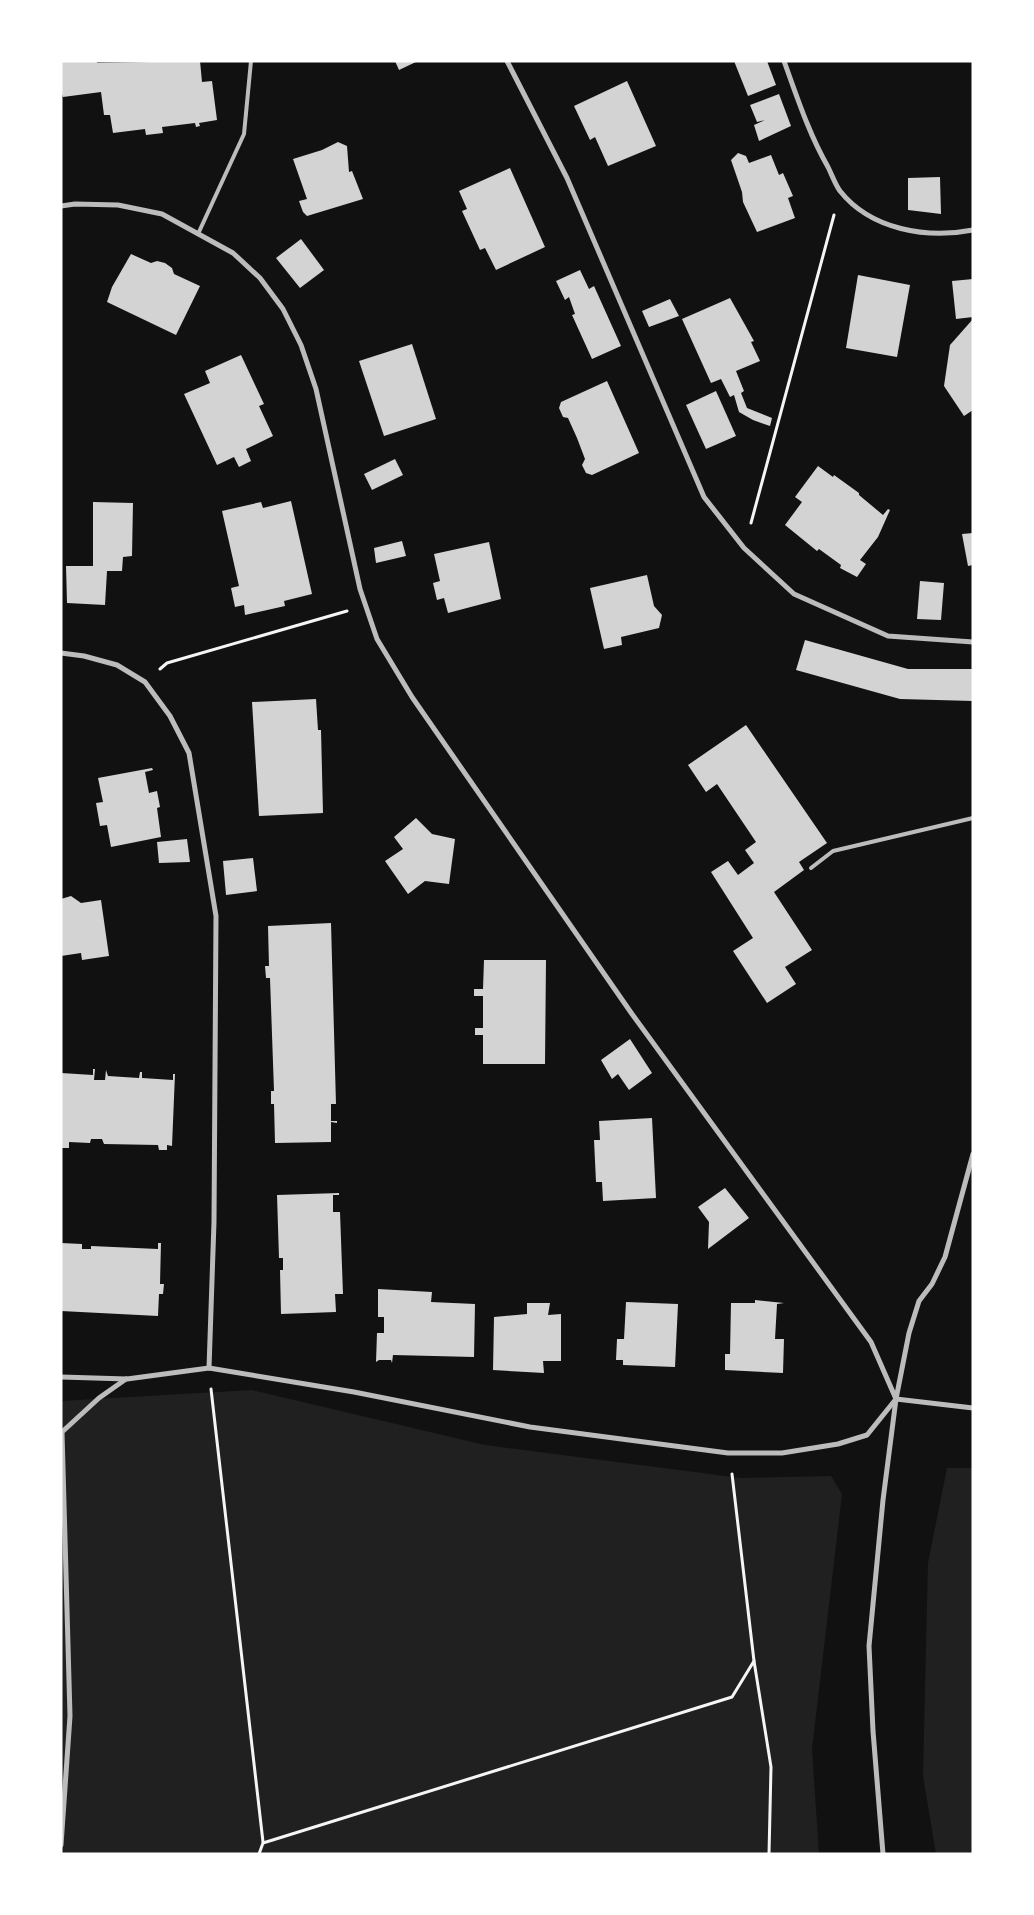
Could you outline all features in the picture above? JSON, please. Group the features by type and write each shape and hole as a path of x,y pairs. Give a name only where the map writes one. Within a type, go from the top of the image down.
{"street":[{"path":"507,61 568,178 704,498 744,548 794,594 888,636 973,642"},
{"path":"784,61 816,146 840,191 863,212 898,229 949,234 973,230"},
{"path":"61,206 75,204 118,206 162,214 233,253 260,278 283,309 301,345 316,389 363,597 378,639 412,697 632,1014 866,1335 896,1399"},
{"path":"61,653 117,664 145,682 170,716 189,754 216,916 214,1222 209,1368"},
{"path":"883,1854 872,1731 869,1646 878,1539 896,1399 910,1332 919,1301 932,1284 945,1257 973,1154"},
{"path":"61,1377 127,1379 209,1368 354,1392 530,1427 728,1453 782,1454 838,1444 867,1435 896,1399"},
{"path":"61,1845 70,1716 62,1432 99,1398 127,1379"},
{"path":"896,1399 973,1408"}],"lane":[{"path":"198,234 244,134 251,61"},
{"path":"811,868 833,851 973,818"}],"path":[{"path":"744,548 840,191"},
{"path":"145,682 167,663 330,616"},
{"path":"209,1368 263,1843 259,1854"},
{"path":"728,1453 735,1492 754,1661 771,1767 769,1854"},
{"path":"263,1843 732,1697 754,1661"}],"shaded area":[{"path":"252,1390 485,1445 741,1478 831,1476 842,1494 812,1749 819,1854 61,1854 61,1401"},
{"path":"947,1468 973,1468 973,1854 936,1854 923,1776 928,1563"}],"building":[{"path":"97,61 97,63 200,61 202,82 212,81 217,120 199,123 200,126 196,127 195,123 162,127 163,133 146,135 145,129 113,133 110,115 104,115 101,92 63,97 61,91 61,62"},
{"path":"395,61 418,61 399,70"},
{"path":"734,61 767,61 776,85 748,96"},
{"path":"627,81 656,146 608,166 595,137 590,140 574,106"},
{"path":"779,94 791,126 759,141 754,125 765,120 757,122 750,105"},
{"path":"338,142 347,146 349,172 352,171 363,199 307,216 303,212 299,201 307,199 293,159 322,150"},
{"path":"738,153 746,156 749,163 771,155 779,175 783,173 793,196 788,198 795,218 757,232 743,202 742,192 731,160"},
{"path":"510,168 545,247 496,270 485,248 480,250 462,211 467,209 459,191"},
{"path":"940,177 941,214 908,210 908,178"},
{"path":"301,239 324,270 300,288 276,258"},
{"path":"131,254 151,263 157,261 165,263 172,268 174,274 200,286 176,335 107,302 112,287"},
{"path":"580,270 589,289 594,286 621,346 592,359 572,315 575,314 569,297 565,300 556,281"},
{"path":"858,275 910,285 897,357 846,348"},
{"path":"973,279 973,317 956,319 952,281"},
{"path":"730,298 754,341 751,342 760,361 736,371 744,391 741,393 747,408 772,418 770,426 753,420 739,412 734,395 730,397 721,379 711,383 682,319"},
{"path":"670,299 679,316 649,327 642,311"},
{"path":"973,319 973,410 964,416 944,386 950,345"},
{"path":"412,344 436,419 384,436 359,361"},
{"path":"241,355 264,404 259,406 273,436 246,449 251,461 239,467 234,457 217,465 184,394 210,383 205,371"},
{"path":"607,381 639,453 592,475 586,473 582,465 585,459 577,438 568,418 563,417 559,408 561,402"},
{"path":"716,391 736,436 706,449 686,405"},
{"path":"395,459 403,475 372,490 364,474"},
{"path":"818,466 859,493 883,515 888,509 890,510 878,537 860,560 866,564 857,577 840,568 841,565 819,549 817,551 785,525 802,502 795,497"},
{"path":"291,501 312,594 284,601 285,606 245,615 244,605 235,607 231,588 239,586 222,511 261,502 263,508"},
{"path":"93,502 133,503 132,556 123,557 122,571 107,571 105,605 67,603 66,566 93,566"},
{"path":"973,533 973,565 968,566 962,534"},
{"path":"402,541 406,556 376,563 374,548"},
{"path":"489,542 501,599 448,613 444,598 437,600 433,583 440,581 434,554"},
{"path":"647,575 654,606 662,615 659,628 621,637 622,645 604,649 590,588"},
{"path":"920,581 944,583 941,620 917,619"},
{"path":"805,640 908,669 973,669 973,701 900,699 796,670"},
{"path":"316,699 318,730 321,730 323,813 259,816 252,702"},
{"path":"746,725 827,843 799,862 804,870 774,892 812,950 785,967 796,984 767,1003 733,951 753,938 711,872 728,861 738,875 754,863 745,850 756,842 717,784 706,792 688,765"},
{"path":"152,768 153,770 145,772 149,793 157,791 160,807 157,808 161,837 111,847 107,825 100,826 96,803 103,802 98,778"},
{"path":"416,818 432,834 455,839 449,884 425,881 408,894 385,861 403,849 394,837"},
{"path":"187,839 190,862 159,863 157,842"},
{"path":"253,858 257,891 226,895 223,861"},
{"path":"71,896 81,903 101,900 109,956 82,960 81,953 61,956 61,899"},
{"path":"331,923 336,1104 331,1104 331,1121 337,1121 337,1123 331,1122 331,1142 275,1143 274,1104 271,1104 271,1091 274,1091 270,978 266,978 265,966 269,966 268,926"},
{"path":"484,960 546,960 545,1064 483,1064 483,1035 475,1035 475,1028 483,1028 483,996 474,996 474,989 483,989"},
{"path":"630,1039 652,1073 629,1090 618,1074 612,1079 601,1060"},
{"path":"93,1069 95,1069 94,1080 105,1080 106,1070 108,1076 139,1078 140,1072 142,1072 142,1078 173,1080 173,1074 175,1074 172,1146 167,1145 167,1150 159,1150 158,1145 104,1144 102,1139 91,1139 90,1143 69,1142 69,1148 61,1148 61,1073 93,1075"},
{"path":"652,1118 656,1198 603,1201 602,1182 596,1182 594,1140 600,1140 599,1121"},
{"path":"725,1188 749,1218 708,1249 709,1222 698,1207"},
{"path":"339,1193 339,1195 333,1195 333,1212 340,1212 343,1294 335,1294 336,1312 281,1314 280,1270 283,1270 283,1258 279,1258 277,1195"},
{"path":"61,1243 82,1244 82,1249 91,1249 91,1246 158,1249 158,1243 161,1243 160,1284 164,1284 163,1294 159,1294 158,1316 61,1311"},
{"path":"378,1289 432,1292 431,1302 475,1304 474,1357 393,1355 392,1363 391,1360 379,1360 376,1362 377,1333 384,1333 384,1317 378,1317"},
{"path":"755,1300 784,1303 777,1304 775,1339 784,1339 783,1373 725,1370 725,1354 730,1354 731,1303 755,1303"},
{"path":"626,1302 678,1304 675,1367 623,1365 623,1360 616,1360 617,1339 624,1339"},
{"path":"527,1303 550,1303 548,1315 561,1314 561,1361 543,1361 544,1373 493,1370 494,1317 527,1314"}]}
